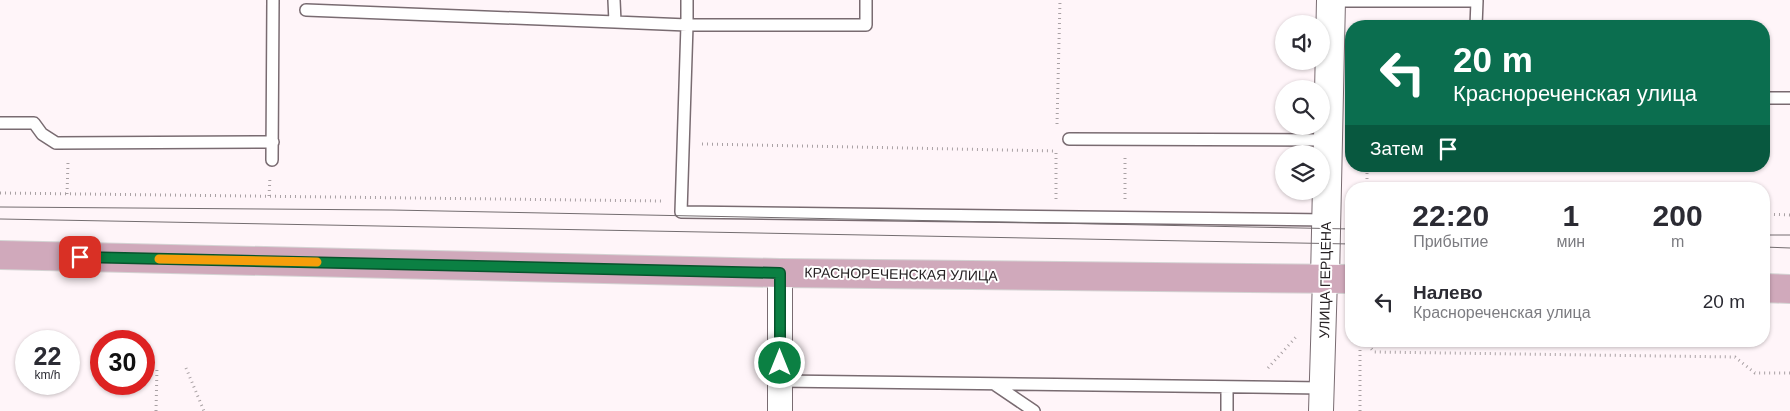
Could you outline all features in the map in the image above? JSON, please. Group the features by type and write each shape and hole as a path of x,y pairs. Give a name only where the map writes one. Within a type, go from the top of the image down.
{"main road":[{"name":"КРАСНОРЕЧЕНСКАЯ УЛИЦА","path":"0,255 780,273 1338,278"},
{"path":"1770,288 1790,289"}],"street":[{"name":"УЛИЦА ГЕРЦЕНА","path":"1322,411 1322,388 1338,278 1326,220 1331,1"},
{"path":"780,273 780,411"}],"lane":[{"path":"272,160 273,0"},
{"path":"614,0 614,22"},
{"path":"687,0 680,212 1326,220"},
{"path":"306,10 687,25 866,25 866,0"},
{"path":"1331,1 1476,0 1476,20"},
{"path":"1770,98 1790,98"},
{"path":"0,122 34,122 42,134 56,143 273,142"},
{"path":"1069,139 1328,140"},
{"path":"780,381 1322,388"},
{"path":"994,384 1034,411"},
{"path":"1227,387 1227,411"}],"path":[{"path":"1057,125 1060,0"},
{"path":"1055,206 1057,142"},
{"path":"67,194 68,143"},
{"path":"683,144 1056,151"},
{"path":"1124,208 1125,158"},
{"path":"0,193 681,201"},
{"path":"1770,214 1790,215"},
{"path":"1360,347 1360,411"},
{"path":"1370,347 1374,352 1735,357 1755,373 1790,373"},
{"path":"156,411 157,367"},
{"path":"186,368 204,411"}],"tram line":[{"path":"0,207 392,210 1345,229"},
{"path":"0,219 1345,244"},
{"path":"1770,235 1790,235"},
{"path":"1770,247 1790,248"}],"slow traffic":[{"path":"159,259 317,262"}],"route":[{"path":"80,257 780,273 780,363"}]}
